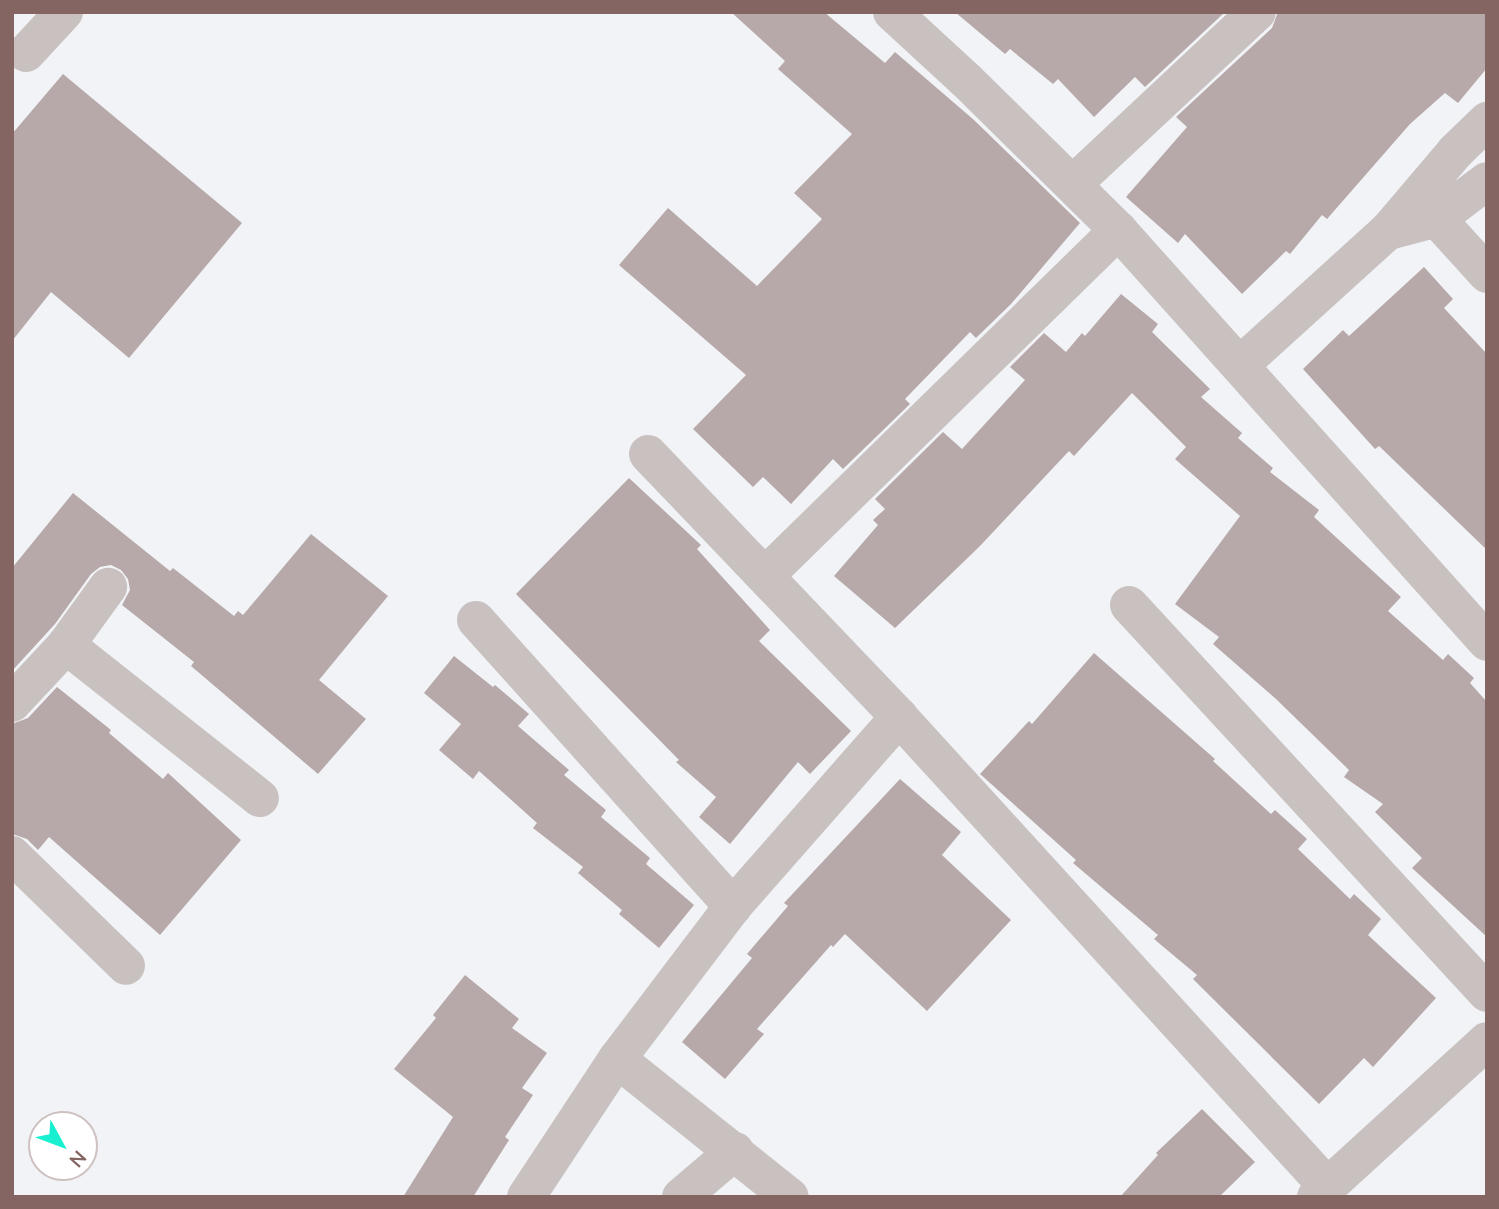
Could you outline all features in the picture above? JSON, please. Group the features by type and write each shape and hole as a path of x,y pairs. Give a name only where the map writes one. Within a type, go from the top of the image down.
{"street":[{"path":"17,56 64,12"},
{"path":"892,12 1118,230 1487,642"},
{"path":"1073,184 1257,12"},
{"path":"1427,207 1487,121"},
{"path":"1240,365 1388,231 1427,207 1487,181"},
{"path":"1427,207 1487,274"},
{"path":"766,575 1118,230"},
{"path":"648,454 899,717 1321,1192 1487,1041"},
{"path":"12,703 66,645 108,587"},
{"path":"1129,605 1487,993"},
{"path":"476,620 733,906"},
{"path":"66,645 260,798"},
{"path":"526,1197 617,1059 733,906 899,717"},
{"path":"12,855 126,966"},
{"path":"617,1059 790,1197"},
{"path":"681,1197 735,1151"}],"building":[{"path":"731,12 824,12 885,63 895,52 974,120 1080,223 1011,304 976,338 970,332 905,399 910,404 843,469 833,459 791,504 763,477 753,487 693,429 746,375 619,265 668,208 757,286 822,219 794,193 852,134 778,69 785,61"},
{"path":"955,12 1225,12 1145,87 1135,77 1094,117 1058,79 1053,84 1010,49 1005,54"},
{"path":"1278,12 1487,12 1487,68 1458,103 1445,93 1410,124 1327,219 1322,215 1290,254 1286,251 1242,294 1185,234 1178,243 1126,197 1187,127 1176,117 1272,28"},
{"path":"63,74 242,223 129,358 51,292 12,341 12,134"},
{"path":"1424,267 1453,299 1444,308 1487,354 1487,550 1379,446 1375,449 1303,369 1343,330 1349,336"},
{"path":"1121,294 1158,324 1152,332 1210,389 1201,397 1242,433 1238,438 1273,468 1270,472 1319,510 1314,517 1401,597 1388,611 1443,660 1448,654 1474,678 1470,683 1487,702 1487,937 1412,868 1422,858 1375,812 1383,804 1344,777 1349,770 1276,699 1213,644 1219,637 1175,604 1240,516 1175,459 1186,447 1132,393 1074,456 1069,451 980,546 895,628 834,576 878,525 873,520 885,509 875,499 943,432 962,449 1025,380 1010,367 1044,333 1066,352 1082,333 1085,336"},
{"path":"629,478 701,545 697,549 770,630 759,641 851,731 810,774 798,762 730,844 699,817 716,797 676,762 679,760 516,594"},
{"path":"73,493 170,571 173,568 234,616 238,611 243,615 311,534 388,596 319,680 366,719 318,774 191,666 194,662 122,605 130,590 128,579 121,570 111,565 100,567 91,574 55,624 12,671 12,568"},
{"path":"1094,653 1215,759 1213,761 1271,814 1275,810 1307,839 1298,849 1350,899 1354,894 1381,919 1368,935 1436,998 1373,1067 1364,1058 1319,1104 1193,979 1197,975 1154,939 1158,935 1073,863 1076,860 980,774 1029,721 1032,724"},
{"path":"454,656 493,687 495,685 529,714 518,726 569,770 564,775 606,810 601,817 650,858 646,864 694,905 659,948 619,914 622,910 578,873 583,867 533,828 537,823 479,771 473,779 439,750 461,724 424,693"},
{"path":"57,687 111,730 109,733 163,779 168,773 241,840 160,935 49,837 38,850 27,839 12,834 12,724 28,718"},
{"path":"900,779 961,832 942,855 1011,920 927,1011 845,934 833,947 831,945 757,1029 764,1034 725,1079 682,1042 752,958 747,954 788,906 784,903"},
{"path":"465,975 519,1019 512,1028 547,1053 522,1088 533,1095 505,1137 509,1140 473,1197 403,1197 453,1117 394,1069 436,1018 433,1015"},
{"path":"1202,1109 1255,1162 1219,1197 1120,1197 1158,1155 1156,1153"}]}
